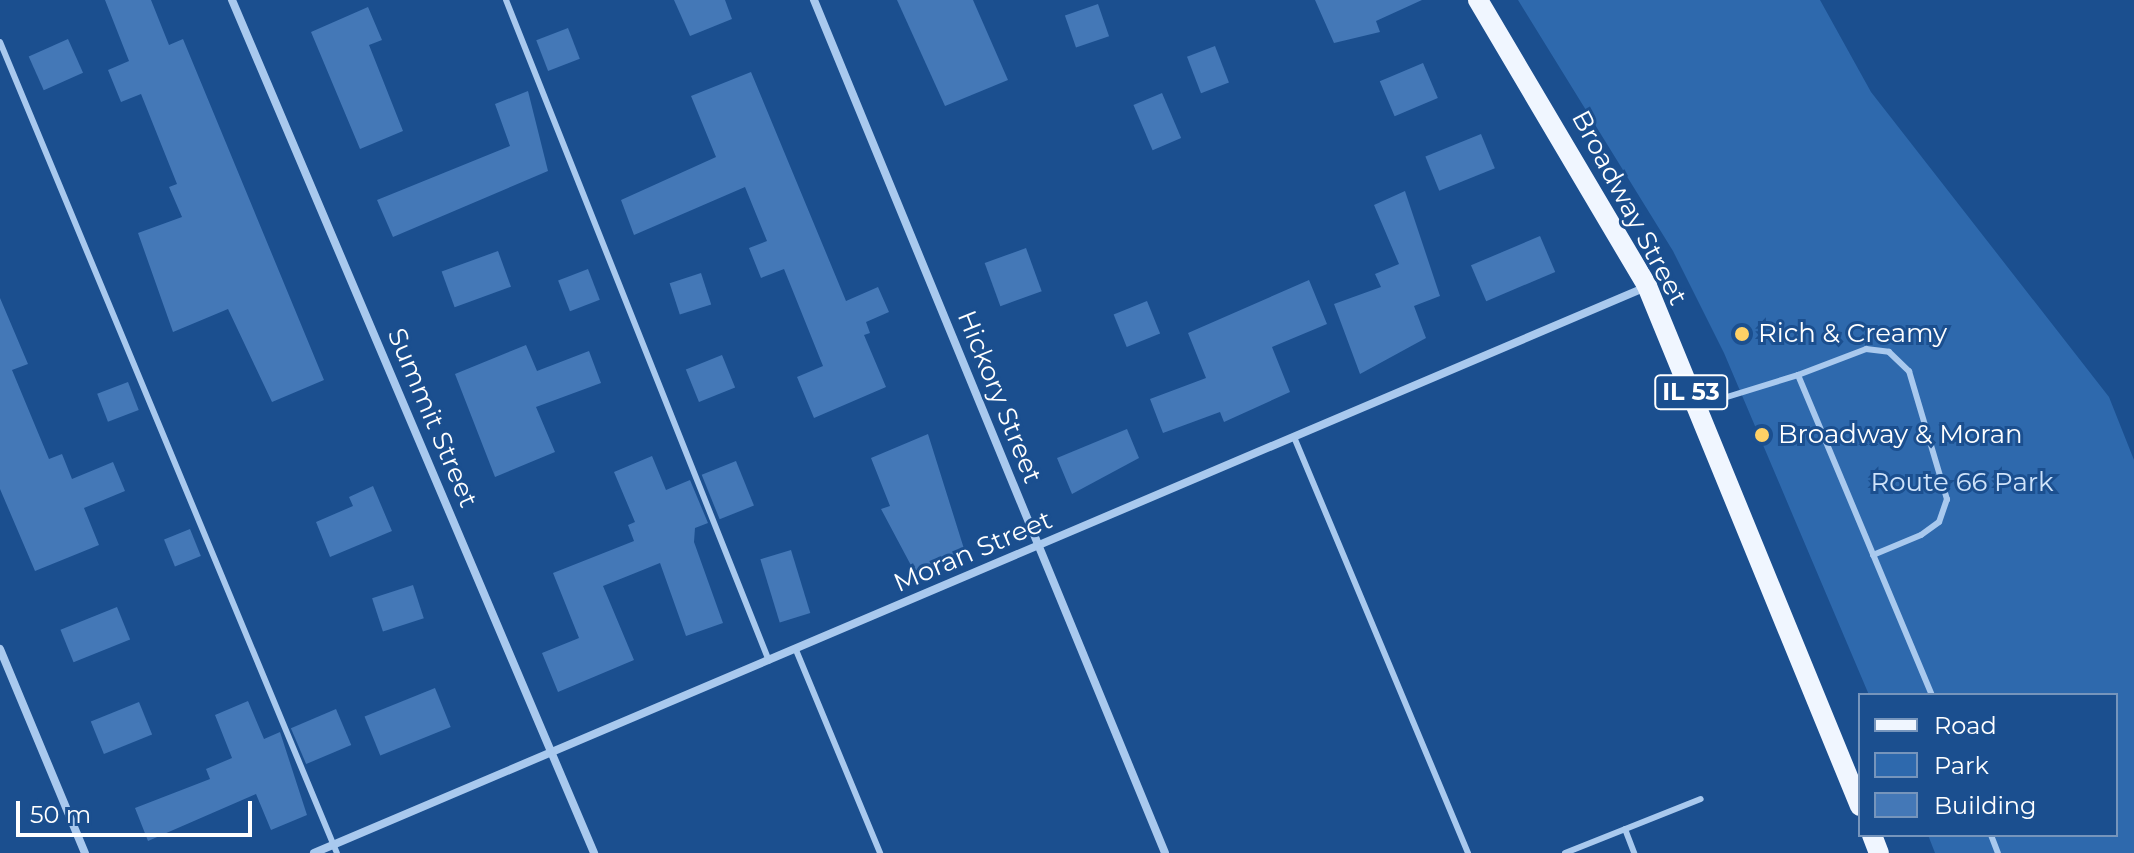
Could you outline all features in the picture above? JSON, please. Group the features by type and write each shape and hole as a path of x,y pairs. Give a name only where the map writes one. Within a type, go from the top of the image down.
{"main road":[{"name":"Broadway Street","path":"1478,0 1647,286 1858,801"}],"street":[{"name":"Summit Street","path":"232,0 594,853"},
{"name":"Hickory Street","path":"814,0 1165,853"},
{"name":"Moran Street","path":"314,853 336,849 1647,286"},
{"path":"0,649 85,853"}],"lane":[{"path":"506,0 769,661"},
{"path":"0,42 336,849"},
{"path":"1697,407 1798,375 1866,349 1889,352 1909,371 1947,499 1939,522 1921,535 1873,555"},
{"path":"1798,375 1931,693"},
{"path":"1294,437 1468,853"},
{"path":"796,650 880,853"},
{"path":"1565,853 1701,799"},
{"path":"1625,829 1634,853"}],"green space":[{"name":"Route 66 Park","path":"1518,0 1820,0 1871,92 2109,397 2134,460 2134,853 1935,853 1929,837 2118,837 2118,693 1868,693 1724,353 1673,251"}],"building":[{"path":"105,0 151,0 169,45 183,39 324,380 272,402 228,309 173,332 138,233 182,217 169,187 177,184 141,94 121,102 108,70 129,61"},
{"path":"674,0 725,0 732,19 690,36"},
{"path":"897,0 973,0 1008,80 945,106"},
{"path":"1315,0 1422,0 1376,21 1380,32 1334,43"},
{"path":"1098,4 1109,36 1076,48 1065,15"},
{"path":"368,7 382,40 369,45 403,131 360,149 311,32"},
{"path":"568,28 580,59 548,71 536,40"},
{"path":"68,39 83,73 44,90 29,56"},
{"path":"1215,46 1229,82 1201,93 1187,57"},
{"path":"1423,63 1438,98 1395,116 1380,81"},
{"path":"751,72 846,301 878,287 889,312 866,322 870,333 864,335 886,387 814,418 797,377 823,366 784,269 761,278 749,248 767,241 745,187 634,235 621,200 716,157 691,96"},
{"path":"528,91 548,171 393,237 377,200 510,146 495,104"},
{"path":"1162,93 1181,138 1153,150 1133,105"},
{"path":"1481,134 1495,168 1439,191 1425,156"},
{"path":"1405,191 1440,296 1414,306 1426,338 1360,374 1334,304 1381,287 1375,274 1399,264 1374,205"},
{"path":"1540,236 1555,272 1486,301 1471,265"},
{"path":"1026,248 1042,291 1000,306 985,263"},
{"path":"498,251 511,287 455,307 442,272"},
{"path":"588,269 600,300 570,311 558,280"},
{"path":"701,273 711,304 680,315 670,283"},
{"path":"1309,280 1327,324 1272,347 1290,392 1224,422 1220,412 1163,433 1150,399 1206,378 1188,333"},
{"path":"0,298 28,364 12,370 49,459 62,454 72,479 113,462 125,491 84,508 99,545 35,571 0,489"},
{"path":"1147,301 1160,333 1127,347 1114,314"},
{"path":"526,345 537,371 589,351 601,383 536,407 555,452 495,477 455,374"},
{"path":"722,355 735,387 699,402 686,370"},
{"path":"128,382 139,410 108,422 97,394"},
{"path":"1127,429 1139,458 1072,494 1057,458"},
{"path":"928,434 965,552 914,571 881,509 890,506 871,458"},
{"path":"652,456 666,490 690,480 708,523 695,528 694,542 723,623 686,636 660,563 603,586 634,660 558,692 542,653 579,638 553,573 634,541 628,525 635,522 614,472"},
{"path":"736,461 754,506 720,519 702,475"},
{"path":"373,486 392,531 330,557 316,522 353,506 349,497"},
{"path":"190,529 201,556 175,566 164,539"},
{"path":"791,550 810,613 780,622 760,559"},
{"path":"413,585 424,618 383,632 372,598"},
{"path":"117,607 130,639 74,662 60,630"},
{"path":"435,688 451,727 380,755 365,716"},
{"path":"248,701 264,739 280,732 307,815 271,830 256,794 148,841 135,808 210,779 206,769 232,758 215,715"},
{"path":"139,702 152,734 104,754 91,721"},
{"path":"336,709 351,745 306,764 291,728"}],"place":[{"name":"Rich & Creamy","path":"1742,334"},
{"name":"Broadway & Moran","path":"1762,435"}]}
